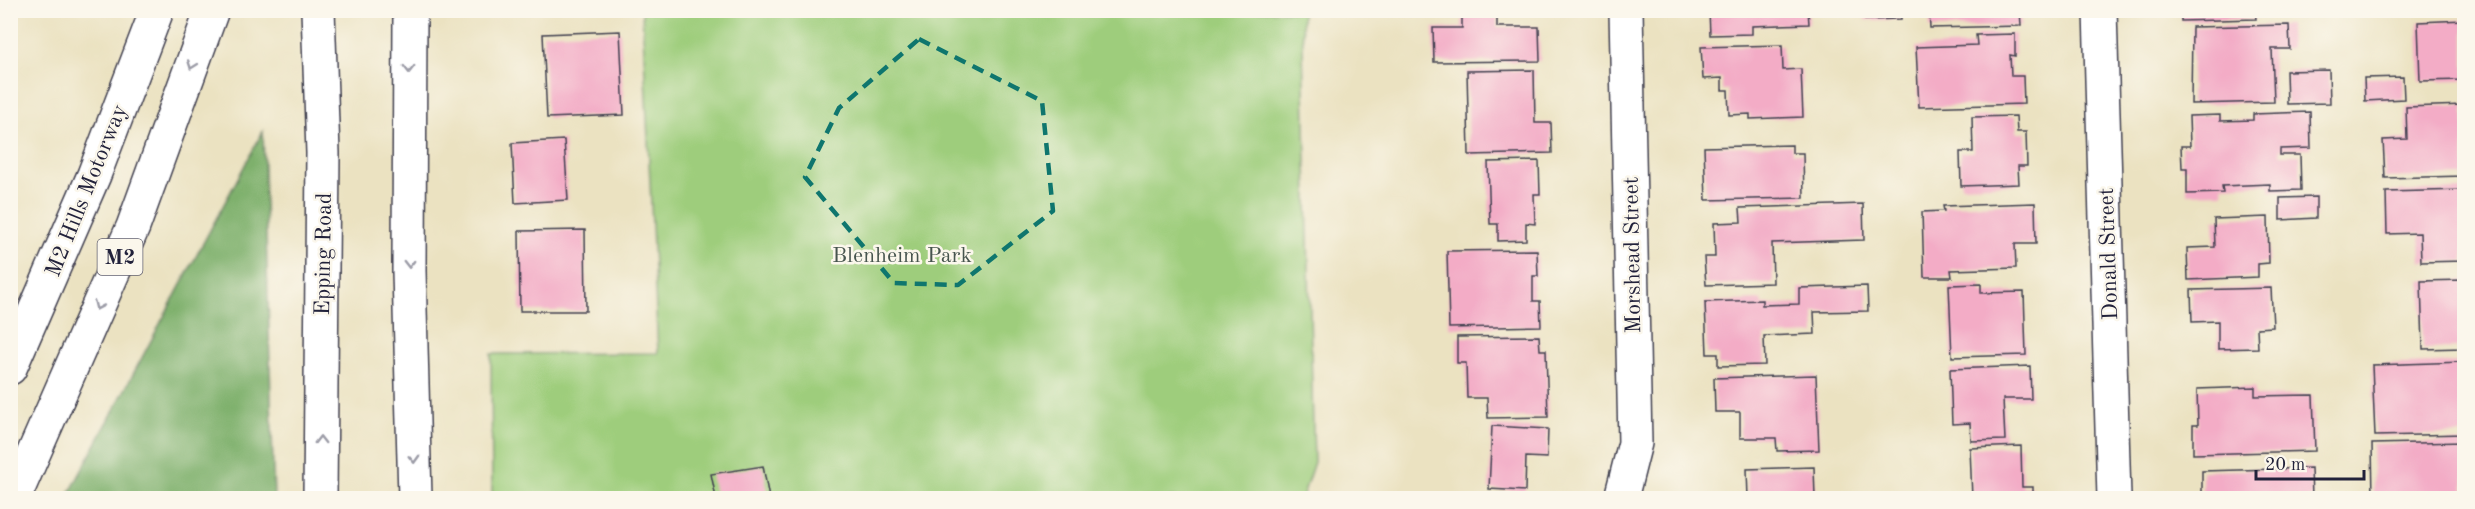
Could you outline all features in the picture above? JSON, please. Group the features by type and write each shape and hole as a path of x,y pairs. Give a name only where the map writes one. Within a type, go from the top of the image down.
{"main road":[{"name":"M2 Hills Motorway","path":"10,368 94,175 157,10"},
{"name":"M2","path":"14,498 133,227 212,10"},
{"name":"Epping Road","path":"318,10 323,153 320,498"},
{"path":"323,153 337,10"},
{"path":"410,10 409,271 416,498"},
{"name":"Morshead Street","path":"1621,498 1635,443 1626,10"},
{"name":"Donald Street","path":"2100,10 2114,498"}],"highlighted area":[{"path":"919,39 1042,101 1053,211 958,285 894,283 805,177 839,108"}],"green space":[{"name":"Blenheim Park","path":"642,11 1302,11 1314,462 1302,498 492,498 491,354 658,353"},
{"path":"263,131 274,498 67,498"}],"building":[{"path":"1462,10 1497,10 1497,27 1539,27 1540,61 1434,62 1433,28 1462,28"},
{"path":"1709,10 1808,10 1809,24 1752,26 1752,34 1710,35"},
{"path":"1865,10 1901,10 1901,19 1865,20"},
{"path":"1929,10 2020,10 2021,26 1930,28"},
{"path":"2181,10 2255,10 2256,19 2181,21"},
{"path":"2464,20 2464,80 2420,81 2418,22"},
{"path":"2289,25 2290,49 2272,49 2274,102 2191,104 2192,27"},
{"path":"620,31 624,115 547,118 543,34"},
{"path":"2015,34 2015,56 2010,55 2011,76 2023,76 2024,104 1919,107 1916,47 1977,45 1976,35"},
{"path":"1782,45 1783,70 1801,69 1803,117 1750,119 1750,114 1729,115 1728,90 1722,90 1722,78 1703,79 1701,47"},
{"path":"1534,70 1535,123 1551,123 1552,153 1469,155 1467,71"},
{"path":"2329,70 2330,103 2287,104 2286,71"},
{"path":"2403,77 2404,99 2365,101 2364,78"},
{"path":"2464,105 2464,176 2385,178 2383,140 2407,139 2406,107"},
{"path":"2310,112 2311,148 2280,149 2280,155 2300,155 2301,190 2270,191 2270,184 2222,186 2223,193 2187,194 2187,168 2182,168 2181,146 2190,146 2189,116 2220,115 2220,121 2253,120 2253,114"},
{"path":"2016,116 2017,132 2026,132 2027,166 2018,166 2019,184 1961,186 1960,152 1973,152 1972,117"},
{"path":"564,140 568,200 515,203 512,143"},
{"path":"1792,145 1792,153 1803,153 1804,198 1706,200 1704,147"},
{"path":"1539,161 1540,194 1534,194 1535,224 1526,223 1526,240 1498,241 1498,224 1490,224 1488,162"},
{"path":"2464,190 2464,261 2421,262 2420,233 2387,234 2386,192"},
{"path":"2316,197 2316,218 2280,220 2280,198"},
{"path":"2035,203 2036,244 2015,244 2016,268 1951,270 1952,277 1924,277 1922,212 1944,211 1943,206"},
{"path":"1863,204 1864,240 1772,243 1773,283 1706,285 1704,257 1715,257 1714,223 1741,222 1740,208"},
{"path":"2268,217 2269,263 2258,264 2258,277 2188,280 2187,248 2215,247 2214,219"},
{"path":"585,230 586,311 520,311 519,231"},
{"path":"1537,250 1538,276 1533,276 1533,301 1540,301 1541,326 1449,328 1447,251"},
{"path":"2464,280 2464,348 2423,349 2421,281"},
{"path":"1981,284 1981,293 2024,292 2026,355 1952,357 1949,285"},
{"path":"1867,286 1868,311 1814,312 1815,334 1764,336 1765,365 1718,366 1718,354 1707,354 1705,302 1762,300 1762,305 1799,304 1799,288"},
{"path":"2271,288 2273,327 2257,328 2258,348 2218,349 2218,321 2192,322 2191,290"},
{"path":"1539,336 1540,350 1546,350 1548,417 1488,418 1487,398 1467,398 1466,363 1457,363 1457,337"},
{"path":"2464,362 2464,434 2375,436 2372,365"},
{"path":"2030,366 2031,399 2003,399 2005,440 1971,441 1970,423 1952,424 1950,369"},
{"path":"1816,375 1819,450 1777,451 1776,438 1740,438 1740,412 1715,412 1714,378"},
{"path":"2255,387 2255,396 2313,395 2315,451 2193,454 2193,425 2198,425 2197,389"},
{"path":"1492,426 1548,429 1547,458 1526,457 1525,491 1489,489"},
{"path":"2464,442 2464,498 2373,498 2372,444"},
{"path":"2021,446 2022,487 2033,487 2033,498 1972,498 1970,448"},
{"path":"763,466 769,498 716,498 711,474"},
{"path":"1814,467 1815,498 1748,498 1747,469"},
{"path":"2311,468 2312,498 2196,498 2196,495 2202,495 2202,471"}]}
